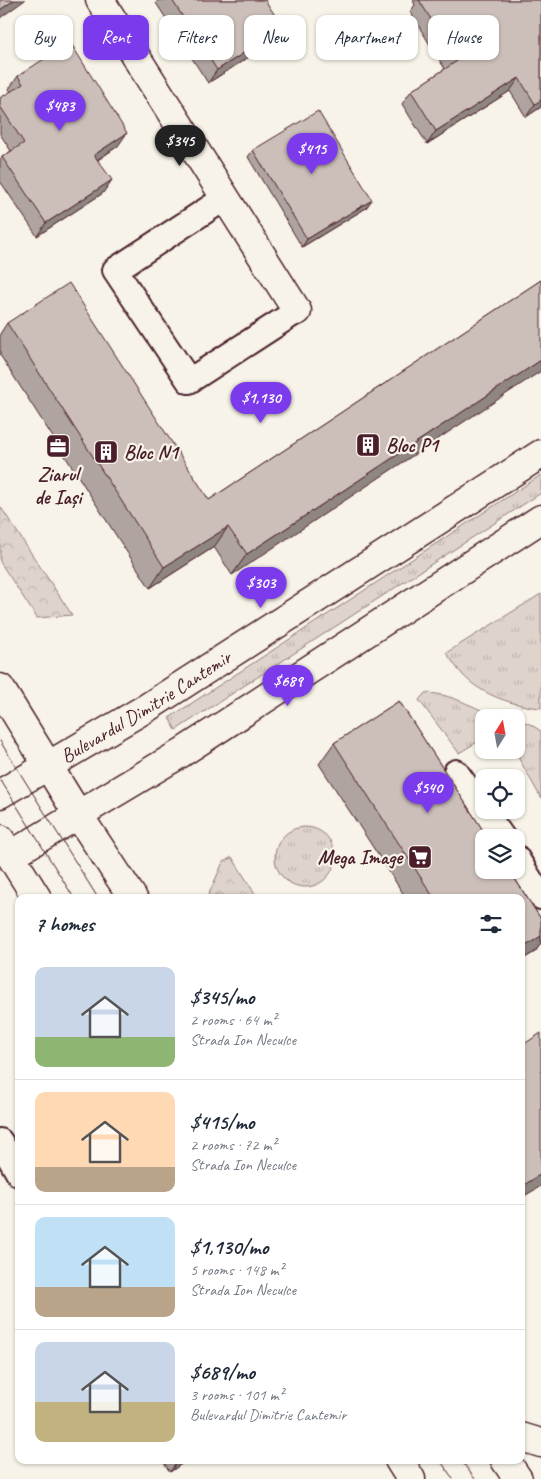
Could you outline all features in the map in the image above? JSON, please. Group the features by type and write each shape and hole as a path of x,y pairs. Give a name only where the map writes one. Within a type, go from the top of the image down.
{"main road":[{"path":"100,0 297,311"},
{"name":"Bulevardul Dimitrie Cantemir","path":"0,794 148,707 541,454"},
{"path":"35,894 6,847 79,816 541,519"},
{"path":"0,688 79,816 130,894"},
{"path":"525,1438 541,1443"},
{"path":"402,1464 411,1479"},
{"path":"508,1464 518,1479"}],"lane":[{"path":"225,198 115,270 189,380 297,311"},
{"path":"456,772 497,829"},
{"path":"525,871 541,897"},
{"path":"0,1141 15,1167"}],"green space":[{"path":"541,475 541,493 176,730 169,718"},
{"path":"0,506 72,615 37,618 0,562"},
{"path":"541,594 541,708 520,705 489,694 470,682 446,653"},
{"path":"425,693 444,695 478,709 475,709 475,743 459,753 419,700"},
{"path":"525,722 541,731 541,798 519,759 525,759"},
{"path":"299,827 311,827 322,832 330,840 335,851 333,869 322,882 311,887 299,887 288,882 280,874 275,863 275,851 280,840 288,832"},
{"path":"232,857 255,894 209,894 223,862"}],"building":[{"path":"0,0 14,0 0,10"},
{"path":"172,0 265,0 275,15 244,15 244,53 234,59 234,15 182,15"},
{"path":"419,0 541,0 541,100 535,104 519,78 436,131 411,91 456,60 499,60 499,15 428,15"},
{"path":"73,47 127,133 94,155 112,180 46,223 2,157 24,143 0,106 0,98 23,84 18,76 42,60 73,60"},
{"path":"211,60 233,60 217,70"},
{"path":"318,111 372,200 307,239 253,150"},
{"path":"541,280 541,360 247,554 228,527 164,567 7,323 69,283 209,500"},
{"path":"399,701 482,829 475,829 475,879 515,879 525,894 431,894 334,743"},
{"path":"525,894 541,919 541,936 525,946"},
{"path":"541,1033 541,1174 525,1184 525,1043"}],"tram line":[{"path":"0,741 96,894"},
{"path":"0,779 72,894"},
{"path":"443,1464 453,1479"},
{"path":"464,1464 475,1479"}],"place":[{"name":"Bloc P1","path":"368,445"},
{"name":"Ziarul de Iași","path":"58,446"},
{"name":"Bloc N1","path":"106,452"},
{"name":"Mega Image","path":"420,857"}]}
